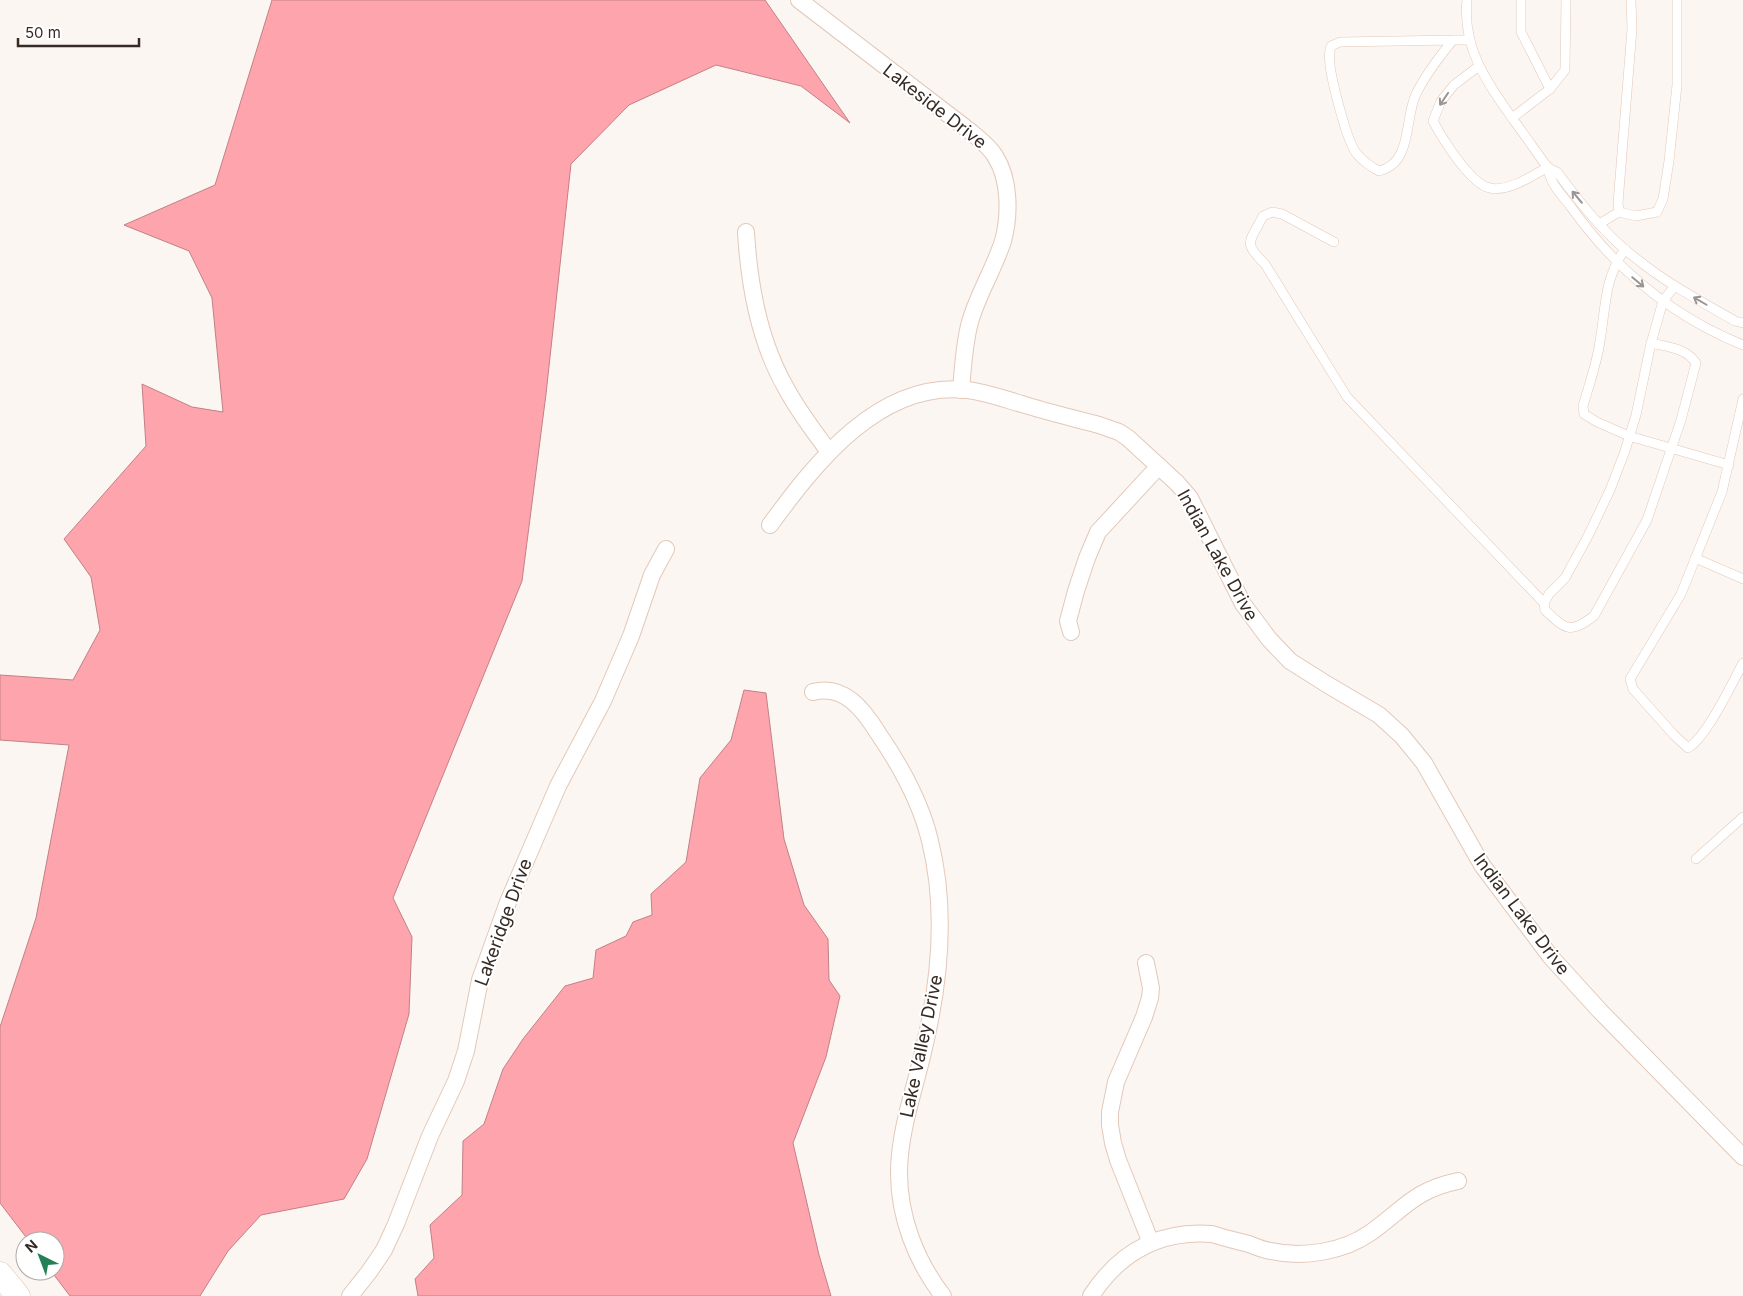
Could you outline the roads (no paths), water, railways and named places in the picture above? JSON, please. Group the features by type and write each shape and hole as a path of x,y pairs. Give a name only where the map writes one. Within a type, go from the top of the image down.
{"street":[{"name":"Lakeside Drive","path":"800,0 971,132 989,148 1001,168 1007,206 1004,232 997,256 970,322 964,352 961,390"},
{"path":"746,232 757,310 771,357 800,413 829,452"},
{"name":"Indian Lake Drive","path":"770,525 829,452 853,430 893,403 913,395 939,390 984,393 1099,424 1119,432 1178,483 1190,498 1234,588 1254,621 1269,639 1290,661 1379,715 1402,736 1424,763 1482,865 1550,956 1743,1157"},
{"path":"1071,632 1068,621 1076,591 1098,532 1159,466"},
{"name":"Lakeridge Drive","path":"350,1296 384,1250 396,1224 430,1136 456,1081 466,1051 484,966 511,893 558,786 603,701 631,636 652,574 666,548"},
{"name":"Lake Valley Drive","path":"813,692 833,690 844,695 871,722 890,750 909,784 924,821 930,842 938,886 940,925 938,963 927,1037 900,1148 899,1175 901,1201 909,1233 923,1265 943,1296"},
{"path":"1146,963 1151,988 1150,998 1144,1017 1116,1082 1110,1112 1110,1125 1118,1160 1150,1243"},
{"path":"1090,1296 1099,1283 1123,1259 1150,1243 1182,1235 1203,1234 1221,1237 1270,1251 1287,1253 1324,1251 1341,1247 1369,1234 1413,1198 1427,1190 1458,1181"},
{"path":"0,1274 18,1296"},
{"path":"0,1291 2,1296"}],"lane":[{"path":"1467,0 1466,12 1471,49 1486,82 1548,168 1550,178 1581,221 1636,282 1688,319 1743,344"},
{"path":"1521,0 1521,32 1550,89"},
{"path":"1512,118 1550,89 1565,70 1566,0"},
{"path":"1619,212 1618,203 1632,29 1631,0"},
{"path":"1599,224 1619,212 1636,216 1657,212 1663,199 1670,161 1677,85 1677,0"},
{"path":"1453,40 1430,68 1416,94 1409,114 1407,136 1402,152 1388,169 1379,171 1371,167 1356,154 1349,140 1330,65 1329,51 1331,46 1340,42 1453,40 1470,40"},
{"path":"1479,66 1454,85 1441,101 1433,121 1444,141 1480,184 1491,188 1509,186 1528,179 1548,168"},
{"path":"1548,168 1558,172 1599,224 1636,259 1674,287 1735,322 1743,323"},
{"path":"1334,242 1282,214 1272,212 1263,216 1250,242 1252,250 1265,264 1347,397 1544,603 1545,610 1558,623 1570,628 1581,626 1594,616 1647,520 1681,420 1696,363 1690,354 1651,343"},
{"path":"1625,249 1612,271 1600,344 1583,406 1584,414 1629,436 1729,465"},
{"path":"1544,603 1549,594 1565,578 1610,490 1629,436 1663,301 1674,287"},
{"path":"1743,399 1722,492 1696,558 1681,594 1630,680 1633,689 1688,748 1694,745 1710,721 1743,663"},
{"path":"1696,558 1743,579"},
{"path":"1696,859 1743,817"}]}
